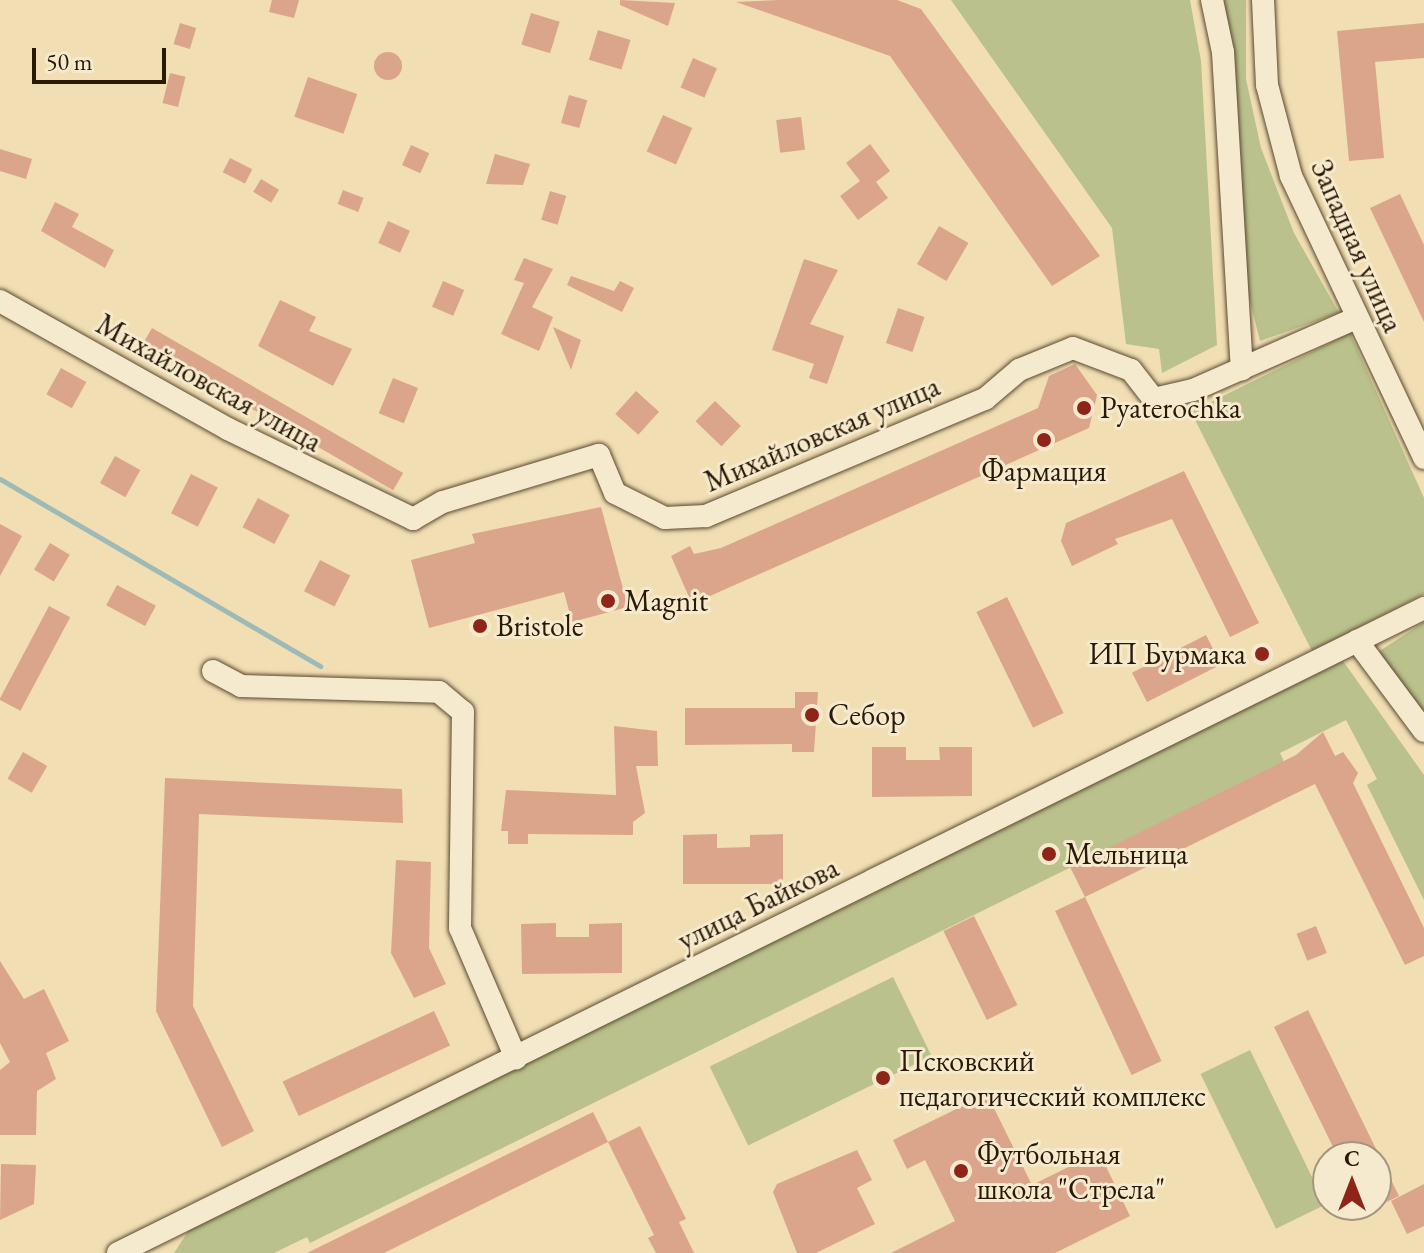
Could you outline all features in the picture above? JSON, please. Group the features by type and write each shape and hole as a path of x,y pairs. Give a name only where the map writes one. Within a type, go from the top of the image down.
{"street":[{"path":"1212,0 1223,52 1242,369 1354,319"},
{"name":"Западная улица","path":"1263,0 1267,85 1291,176 1354,319 1424,458"},
{"name":"Михайловская улица","path":"0,301 282,458 413,519 443,502 599,455 615,493 665,518 706,516 985,399 1019,370 1073,348 1131,370 1154,399 1242,369"},
{"name":"улица Байкова","path":"118,1253 146,1247 516,1058 1424,608"},
{"path":"1357,641 1424,731"},
{"path":"213,671 241,686 439,692 463,712 460,928 516,1058"}],"green space":[{"path":"951,0 1190,0 1201,61 1217,345 1162,373 1159,349 1126,344 1112,228"},
{"path":"1224,0 1246,0 1246,79 1261,148 1294,233 1339,313 1260,341 1249,297"},
{"path":"1350,333 1424,498 1424,594 1312,651 1191,412"},
{"path":"1424,622 1424,724 1375,654"},
{"path":"1343,661 1424,775 1424,900 1367,785 1377,779 1346,720 1280,753 1284,762 310,1243 307,1237 274,1253 174,1253 193,1224"},
{"path":"893,977 932,1056 748,1146 710,1066"},
{"path":"1250,1050 1312,1177 1312,1211 1276,1229 1201,1074"}],"building":[{"path":"272,0 299,0 294,18 269,12"},
{"path":"620,0 675,3 668,26 620,5"},
{"path":"897,0 921,9 1100,256 1052,286 890,56 736,2"},
{"path":"531,13 560,22 550,53 521,45"},
{"path":"180,23 196,28 190,49 174,44"},
{"path":"1424,23 1424,58 1375,62 1384,158 1349,161 1337,31"},
{"path":"598,30 631,40 621,70 589,60"},
{"path":"388,52 398,56 402,66 398,76 388,80 378,76 374,66 378,56"},
{"path":"693,58 717,68 704,98 680,87"},
{"path":"170,73 186,77 178,107 163,103"},
{"path":"308,77 357,94 343,134 294,117"},
{"path":"569,95 587,100 579,128 561,123"},
{"path":"663,115 692,128 676,165 647,152"},
{"path":"801,117 805,150 780,153 776,120"},
{"path":"870,144 890,171 876,182 888,198 858,220 840,196 860,181 846,163"},
{"path":"411,145 429,153 420,173 402,165"},
{"path":"0,149 32,159 26,179 0,171"},
{"path":"495,154 530,164 523,185 486,184"},
{"path":"230,158 252,169 245,184 223,172"},
{"path":"261,179 279,190 271,203 253,192"},
{"path":"343,190 364,198 358,212 338,204"},
{"path":"550,191 566,196 557,225 541,220"},
{"path":"1400,194 1424,245 1424,322 1370,208"},
{"path":"55,202 79,214 72,227 114,250 105,268 41,231"},
{"path":"388,221 410,231 400,253 378,243"},
{"path":"939,226 968,243 946,281 917,264"},
{"path":"524,258 553,269 532,307 553,317 539,351 501,334 524,283 514,280"},
{"path":"804,259 838,270 810,324 844,336 827,384 809,378 814,364 772,350"},
{"path":"571,276 614,291 620,281 634,288 622,312 567,285"},
{"path":"443,281 464,290 453,316 432,307"},
{"path":"280,300 316,317 309,331 352,349 333,386 258,346"},
{"path":"898,308 924,317 912,352 886,343"},
{"path":"553,327 581,340 571,370"},
{"path":"152,328 403,473 393,490 142,345"},
{"path":"1075,364 1097,395 1089,428 692,604 671,556 690,546 694,554 721,548 1038,408 1049,376"},
{"path":"61,368 86,382 72,408 46,394"},
{"path":"393,378 418,388 404,423 379,413"},
{"path":"636,391 659,412 638,435 615,414"},
{"path":"715,401 741,426 721,446 696,421"},
{"path":"115,456 140,470 125,497 100,483"},
{"path":"1184,471 1259,623 1230,637 1172,519 1115,539 1118,544 1072,566 1061,541 1066,523"},
{"path":"191,474 218,488 198,527 171,513"},
{"path":"258,498 290,515 274,544 243,527"},
{"path":"601,507 628,607 572,622 564,592 429,628 411,560 475,543 472,534"},
{"path":"0,524 22,536 0,576"},
{"path":"50,543 70,555 54,581 34,570"},
{"path":"320,560 350,575 334,607 304,591"},
{"path":"117,585 156,606 145,626 106,605"},
{"path":"1007,597 1064,713 1033,728 976,612"},
{"path":"49,606 70,617 20,711 0,698"},
{"path":"1206,635 1221,664 1147,702 1132,673"},
{"path":"795,692 818,692 814,752 792,752 792,744 685,745 685,708 795,708"},
{"path":"614,726 657,731 658,766 636,766 645,813 633,822 633,835 528,834 528,844 508,844 508,831 501,831 506,790 616,795"},
{"path":"1323,732 1335,756 1343,752 1358,773 1353,783 1424,928 1424,956 1405,965 1315,784 1085,897 1070,867 1296,755"},
{"path":"872,747 906,747 906,760 940,760 939,747 972,747 972,796 872,797"},
{"path":"23,752 47,766 32,793 8,779"},
{"path":"165,778 402,789 403,823 199,814 193,1006 254,1131 222,1147 156,1011"},
{"path":"717,834 717,848 750,847 750,835 783,834 783,884 683,884 683,835"},
{"path":"396,860 431,862 429,948 446,984 414,998 391,953"},
{"path":"1085,897 1161,1061 1132,1075 1055,911"},
{"path":"974,916 1017,1005 987,1020 943,931"},
{"path":"556,923 556,937 589,937 589,924 622,923 622,973 522,974 521,924"},
{"path":"1316,926 1327,953 1307,961 1297,934"},
{"path":"0,961 24,999 44,989 69,1041 46,1053 56,1079 37,1091 36,1135 0,1135 0,1070 10,1062 0,1043"},
{"path":"1308,1010 1372,1141 1330,1141 1274,1027"},
{"path":"434,1011 450,1045 299,1116 283,1082"},
{"path":"987,1094 1032,1185 1099,1152 1130,1216 1055,1253 891,1253 955,1221 925,1160 907,1169 893,1140"},
{"path":"593,1112 608,1142 384,1253 307,1253"},
{"path":"640,1126 686,1219 679,1222 694,1253 656,1253 648,1238 654,1235 608,1142"},
{"path":"857,1150 872,1180 857,1188 875,1224 816,1253 797,1253 773,1192 777,1184"},
{"path":"1,1164 36,1165 34,1204 0,1220"},
{"path":"1392,1182 1399,1196 1392,1199"},
{"path":"1424,1184 1424,1226 1407,1234 1392,1200"}],"waterway":[{"path":"0,479 320,666"}],"place":[{"name":"Pyaterochka","path":"1084,408"},
{"name":"Фармация","path":"1044,440"},
{"name":"Magnit","path":"608,601"},
{"name":"Bristole","path":"480,626"},
{"name":"ИП Бурмака","path":"1262,654"},
{"name":"Себор","path":"812,715"},
{"name":"Мельница","path":"1049,854"},
{"name":"Псковский педагогический комплекс","path":"883,1078"},
{"name":"Футбольная школа \"Стрела\"","path":"961,1171"}]}
